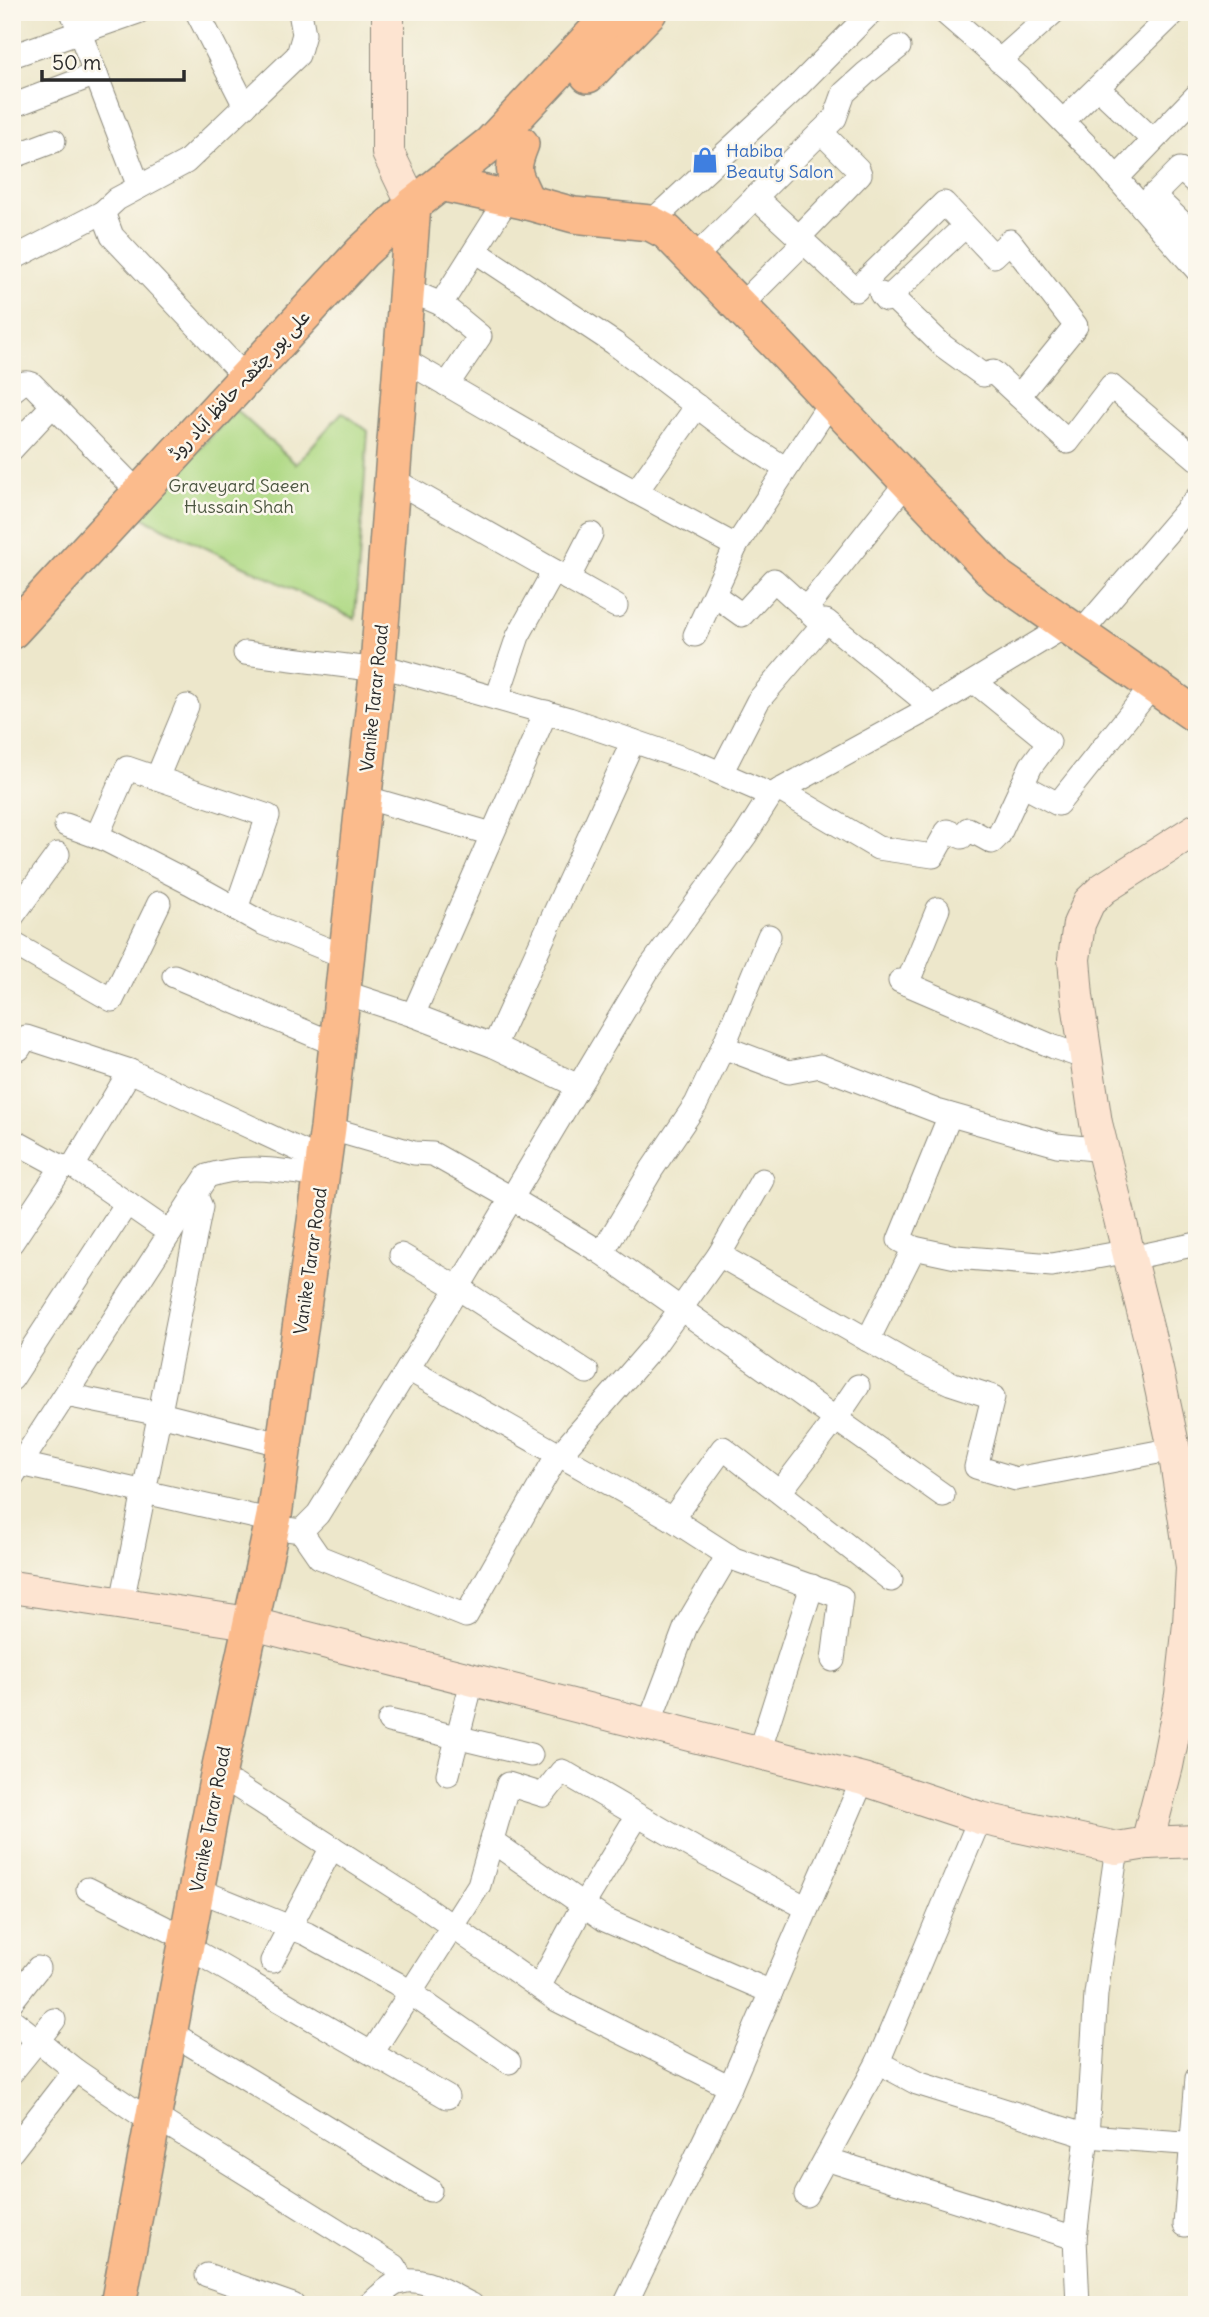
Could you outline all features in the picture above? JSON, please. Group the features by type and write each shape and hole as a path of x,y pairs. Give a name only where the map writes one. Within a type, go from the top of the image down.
{"main road":[{"path":"413,205 490,144 614,12"},
{"path":"413,205 444,184 504,157 521,144 649,12"},
{"path":"518,200 513,166 521,144"},
{"path":"444,184 574,215 650,223 667,232 999,578 1197,716"},
{"name":"Vanike Tarar Road","path":"118,2305 249,1623 282,1526 284,1445 324,1155 378,668 413,205"},
{"name":"علی پور چٹھہ حافظ آباد روڈ","path":"18,613 139,493 362,252 413,205"}],"street":[{"path":"12,56 76,23 138,12"},
{"path":"197,12 244,106"},
{"path":"12,259 103,212 117,199 186,162 298,55 304,34 300,12"},
{"path":"388,12 388,153 413,205"},
{"path":"650,223 797,87 872,12"},
{"path":"944,12 1063,121 1117,178 1197,237"},
{"path":"1063,121 1175,12"},
{"path":"999,61 1042,16"},
{"path":"76,23 138,187"},
{"path":"693,259 835,118 844,93 899,47"},
{"path":"12,106 96,74"},
{"path":"1098,88 1153,140"},
{"path":"1117,178 1197,94"},
{"path":"740,306 860,174 821,132"},
{"path":"12,157 54,141"},
{"path":"1147,201 1180,169 1197,184"},
{"path":"755,197 856,290 944,203 994,256 1010,241 1076,326 1019,396"},
{"path":"441,304 475,251 518,200"},
{"path":"1147,201 1197,270"},
{"path":"103,212 112,236 246,378"},
{"path":"867,279 886,300 965,226"},
{"path":"475,251 614,343 740,439 786,469"},
{"path":"406,289 441,304 480,336 447,385"},
{"path":"891,296 943,346 983,375 993,372 1068,442 1111,386 1197,459"},
{"path":"401,358 736,546"},
{"path":"12,391 27,382 139,493"},
{"path":"695,635 736,546 831,401"},
{"path":"12,449 53,405"},
{"path":"636,492 696,406"},
{"path":"392,479 616,606"},
{"path":"806,609 907,482"},
{"path":"282,1526 318,1514 458,1288 648,970 776,792 1073,629 1193,512"},
{"path":"498,698 518,636 591,534"},
{"path":"714,595 742,615 774,580 823,625"},
{"path":"721,774 758,701 826,621 932,707"},
{"path":"245,653 378,668 546,712 776,792 878,848 933,856 947,831 962,837 968,829 992,842 999,835 1031,766 1049,742 975,681"},
{"path":"1022,785 1058,804 1154,684"},
{"path":"158,778 187,706"},
{"path":"413,1015 546,712"},
{"path":"495,1046 633,741"},
{"path":"97,836 127,768 268,816 236,909"},
{"path":"364,797 492,834"},
{"path":"66,825 97,836 262,923 346,957"},
{"path":"1078,2305 1075,2238 1087,2136 1096,1994 1132,1845 1167,1766 1181,1695 1192,1567 1174,1449 1131,1254 1096,1123 1074,959 1079,924 1089,902 1104,888 1197,829"},
{"path":"14,908 58,854"},
{"path":"12,943 112,1000 159,904"},
{"path":"938,909 904,983 1086,1058"},
{"path":"602,1253 652,1169 696,1104 769,936"},
{"path":"174,976 337,1045"},
{"path":"343,992 495,1046 578,1086"},
{"path":"12,1045 19,1049 26,1037 130,1071 324,1155"},
{"path":"723,1047 789,1072 820,1066 950,1115 1057,1145 1103,1150"},
{"path":"12,1241 68,1167 130,1071"},
{"path":"950,1115 899,1240 914,1248 956,1257 1052,1265 1197,1244"},
{"path":"12,1140 68,1167 170,1233"},
{"path":"762,1180 719,1255 681,1309 654,1346 559,1454 466,1616 319,1557 282,1526 144,1493 15,1472 206,1176 223,1170 324,1155 414,1153 433,1154 602,1253 681,1309 835,1420 943,1495"},
{"path":"122,1602 201,1207 195,1193"},
{"path":"12,1379 21,1346 127,1203"},
{"path":"868,1340 914,1248"},
{"path":"401,1255 458,1288 587,1372"},
{"path":"719,1255 910,1364 950,1383 993,1397 976,1467 1016,1479 1174,1449"},
{"path":"408,1369 672,1519 728,1555 841,1597 833,1660"},
{"path":"780,1492 858,1386"},
{"path":"66,1395 160,1414 284,1445"},
{"path":"672,1519 723,1448 891,1580"},
{"path":"649,1724 686,1626 728,1555"},
{"path":"12,1587 249,1623 863,1779 980,1818 1132,1845 1197,1841"},
{"path":"759,1752 811,1587"},
{"path":"448,1774 472,1678"},
{"path":"389,1721 531,1755"},
{"path":"372,2053 479,1885 508,1784 542,1796 562,1771 637,1816 807,1908"},
{"path":"625,2305 730,2087 863,1779"},
{"path":"217,1780 235,1785 332,1847 557,2000 730,2087"},
{"path":"539,1987 583,1905 637,1816"},
{"path":"806,2195 878,2062 980,1818"},
{"path":"492,1841 605,1920 771,1992"},
{"path":"272,1961 332,1847"},
{"path":"88,1889 186,1942 447,2097"},
{"path":"196,1889 307,1934 410,1993 509,2062"},
{"path":"12,2000 38,1968"},
{"path":"12,2020 75,2070 395,2266 402,2282"},
{"path":"12,2072 54,2020"},
{"path":"170,2032 430,2190"},
{"path":"878,2062 917,2083 1087,2136 1194,2144"},
{"path":"12,2151 75,2070"},
{"path":"1185,2225 1194,2144 1197,2078"},
{"path":"826,2159 1075,2238"},
{"path":"207,2275 293,2305"},
{"path":"369,2305 394,2284 408,2280 422,2282 472,2305"}],"green space":[{"name":"Graveyard Saeen Hussain Shah","path":"236,410 296,464 342,412 368,431 355,619 137,515"}],"place":[{"name":"Habiba Beauty Salon","path":"705,160"}]}
